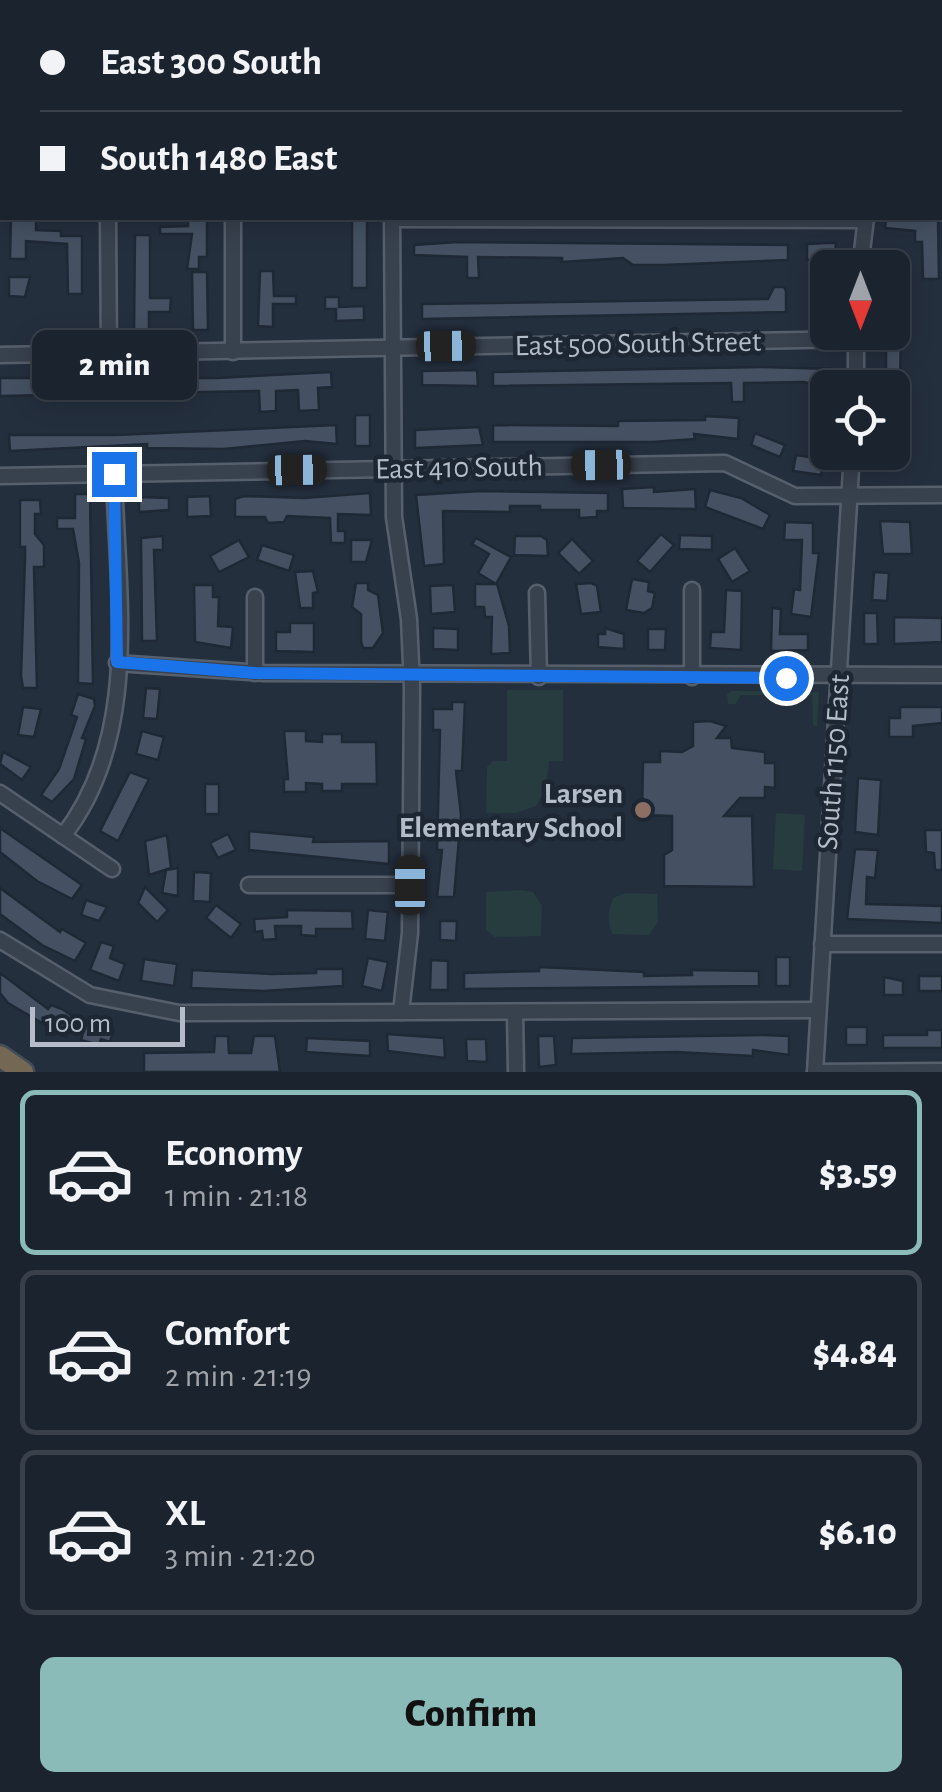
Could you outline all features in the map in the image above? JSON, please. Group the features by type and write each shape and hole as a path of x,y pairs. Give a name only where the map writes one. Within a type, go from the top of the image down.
{"highway":[{"path":"0,1056 24,1072"}],"street":[{"path":"108,220 109,354"},
{"path":"233,220 233,352"},
{"path":"392,220 397,547 409,619 411,674 410,932 401,1012"},
{"path":"862,250 866,220"},
{"name":"East 500 South Street","path":"0,355 810,337"},
{"name":"East 410 South","path":"0,476 725,463 787,494 942,494"},
{"name":"South 1150 East","path":"814,1072 851,470"},
{"path":"63,836 91,794 110,744 118,701 114,474"},
{"path":"692,590 692,677"},
{"path":"536,593 538,677"},
{"path":"255,596 255,673"},
{"path":"117,662 255,673 942,676"},
{"path":"0,793 112,869"},
{"path":"248,885 410,885"},
{"path":"0,940 90,995 152,1011 818,1010"},
{"path":"822,944 942,944"},
{"path":"516,1012 516,1072"},
{"path":"814,1072 942,1071"}],"green space":[{"path":"507,690 563,690 563,761 549,761 546,788 536,806 516,813 486,813 487,767 493,761 507,761"},
{"path":"819,692 817,727 813,725 812,695 741,695 735,704 728,704 727,694"},
{"path":"776,813 805,815 802,871 773,869"},
{"path":"486,892 533,892 542,906 541,936 495,937 486,930"},
{"path":"625,893 657,894 658,922 649,935 612,934 611,903"}],"building":[{"path":"11,220 36,220 36,230 82,236 82,294 68,294 67,244 26,241 26,259 10,259"},
{"path":"188,220 207,220 207,257 199,257 199,269 187,269 192,234 160,234 160,227 188,226"},
{"path":"352,220 367,220 367,288 352,288"},
{"path":"886,220 938,220 939,279 923,279 922,242 915,242 915,231 885,228"},
{"path":"135,235 150,235 150,298 171,298 170,312 149,312 149,331 134,331"},
{"path":"457,242 788,245 788,260 633,265 623,258 562,262 562,258 478,257 479,278 467,278 467,257 414,255 414,245"},
{"path":"836,243 835,250 810,250 810,260 807,244"},
{"path":"260,271 273,271 274,296 296,296 296,304 273,304 273,327 258,326"},
{"path":"192,272 207,272 208,330 193,330"},
{"path":"9,277 30,277 25,297 9,296"},
{"path":"774,287 784,287 786,291 786,312 422,319 422,304 768,299"},
{"path":"325,297 339,297 339,307 364,306 364,320 336,321 336,309 325,309"},
{"path":"886,350 901,350 900,370 886,370"},
{"path":"834,369 810,370 810,383 744,383 744,402 732,402 731,383 493,386 493,372"},
{"path":"477,370 478,386 422,385 422,371"},
{"path":"331,372 332,387 318,388 319,410 299,411 298,390 276,391 276,411 260,412 259,391 0,396 0,378 217,378"},
{"path":"355,415 370,415 370,446 355,446"},
{"path":"705,416 739,418 738,439 694,434 695,439 653,442 493,442 493,425 618,426 618,421 705,420"},
{"path":"336,425 337,444 305,441 224,449 147,448 147,444 10,451 9,435 116,435"},
{"path":"479,427 483,445 415,448 415,430"},
{"path":"755,433 785,445 780,457 751,445"},
{"path":"796,455 810,457 810,470 822,470 821,475 793,471"},
{"path":"654,487 654,492 695,489 696,509 623,508 622,489"},
{"path":"710,490 741,498 770,515 763,529 705,507"},
{"path":"481,491 608,493 608,511 597,511 597,517 579,518 579,510 540,510 540,506 510,506 510,512 443,511 444,564 424,566 416,495"},
{"path":"370,493 371,515 338,514 338,531 345,531 345,543 331,543 330,518 287,516 284,522 268,523 265,517 235,517 235,499 244,496 304,498"},
{"path":"75,494 90,494 93,684 78,683 79,563 73,529 57,529 57,518 75,518"},
{"path":"210,496 211,516 187,517 187,497"},
{"path":"139,497 169,498 169,510 139,512"},
{"path":"20,500 40,500 41,514 35,514 35,534 44,545 44,567 34,567 37,688 23,688 21,676 25,547 20,547"},
{"path":"880,521 910,522 912,554 883,554"},
{"path":"785,522 813,523 813,553 819,553 811,617 791,614 794,589 800,590 802,540 784,540"},
{"path":"661,534 674,545 650,572 637,561"},
{"path":"680,535 712,536 712,550 679,549"},
{"path":"163,536 163,550 154,550 157,641 142,641 141,538"},
{"path":"515,536 541,536 547,540 548,556 514,555"},
{"path":"476,538 511,557 496,584 478,573 489,554 472,544"},
{"path":"572,539 593,561 579,574 558,553"},
{"path":"239,540 249,557 219,572 210,556"},
{"path":"351,540 372,540 366,562 351,562"},
{"path":"262,545 294,555 289,571 257,560"},
{"path":"735,548 750,571 732,582 718,559"},
{"path":"313,571 318,592 313,593 313,608 300,608 295,572"},
{"path":"874,572 889,573 887,601 872,600"},
{"path":"632,579 649,582 648,591 655,593 652,608 644,613 626,610"},
{"path":"356,583 368,583 368,590 378,595 383,633 373,648 363,648 361,614 352,607"},
{"path":"475,584 497,584 509,626 510,653 491,654 492,617 485,617 484,607 475,607"},
{"path":"576,584 597,586 601,612 581,614"},
{"path":"194,585 213,585 213,597 219,597 218,626 233,627 231,648 195,642"},
{"path":"453,585 455,612 431,614 430,586"},
{"path":"726,590 742,591 741,650 710,648 711,632 724,632"},
{"path":"772,608 781,609 780,634 808,634 808,650 771,651"},
{"path":"864,613 877,613 878,644 864,644"},
{"path":"894,617 942,618 942,642 894,644"},
{"path":"290,623 314,623 314,652 276,651 276,632 290,632"},
{"path":"433,628 458,629 458,650 433,649"},
{"path":"605,628 624,634 624,649 598,647 598,634 605,634"},
{"path":"648,629 666,629 665,650 648,650"},
{"path":"146,688 160,689 157,719 143,718"},
{"path":"78,694 94,699 95,706 82,738 86,739 74,779 52,802 41,795 59,769 77,717 71,715"},
{"path":"452,702 465,702 462,771 456,771 461,815 454,897 437,897 442,850 437,850 440,730 433,730 433,709 452,709"},
{"path":"23,707 41,709 34,737 18,735"},
{"path":"900,707 942,707 942,723 913,726 913,737 889,737 889,718 900,718"},
{"path":"710,721 726,726 717,738 731,738 732,748 765,752 765,763 775,763 775,788 765,787 765,798 740,798 724,816 752,816 754,887 664,886 664,855 672,850 672,816 642,815 643,762 660,762 660,751 682,752 693,746 693,722"},
{"path":"142,731 164,737 158,760 136,754"},
{"path":"284,731 306,731 306,741 322,742 322,734 342,734 342,742 376,742 377,784 342,784 342,791 322,791 322,784 306,783 306,792 284,792 284,779 288,779"},
{"path":"3,752 31,767 22,780 0,764"},
{"path":"130,772 149,779 118,841 100,831"},
{"path":"858,778 881,780 878,835 855,832"},
{"path":"205,784 219,784 219,814 205,814"},
{"path":"0,828 82,885 72,899 37,881 0,852"},
{"path":"925,830 942,830 942,870 935,870 934,853 926,852"},
{"path":"249,831 314,837 313,842 389,841 389,864 249,850"},
{"path":"228,834 236,850 218,858 210,843"},
{"path":"167,835 171,868 149,875 145,841"},
{"path":"855,849 878,850 875,878 867,877 866,904 942,906 942,923 847,919"},
{"path":"178,868 178,896 162,893 166,870"},
{"path":"194,872 211,873 210,902 193,901"},
{"path":"145,887 168,910 157,922 138,903"},
{"path":"0,888 60,932 62,929 86,943 75,961 42,945 0,914"},
{"path":"86,900 107,907 99,921 81,915"},
{"path":"216,905 241,924 231,938 206,918"},
{"path":"287,910 352,911 353,929 316,929 316,936 301,935 301,926 275,926 276,939 263,940 262,931 255,932 254,919 287,917"},
{"path":"368,910 388,912 385,941 365,939"},
{"path":"440,921 457,921 456,941 440,940"},
{"path":"101,942 114,946 110,958 125,964 119,981 90,970"},
{"path":"776,957 790,957 790,986 776,986"},
{"path":"368,958 388,962 382,991 362,986"},
{"path":"144,959 177,964 174,986 141,981"},
{"path":"431,960 448,961 448,990 430,990"},
{"path":"539,967 644,972 644,976 692,975 691,970 759,971 759,986 464,989 464,973 539,971"},
{"path":"316,969 343,969 343,986 263,991 191,988 192,970 272,974 316,973"},
{"path":"0,973 48,1009 51,1005 62,1009 78,1020 66,1037 8,1003 0,993"},
{"path":"919,976 942,976 942,991 919,991"},
{"path":"884,977 903,981 903,995 884,995"},
{"path":"87,1019 114,1030 110,1042 101,1039 99,1045 81,1040"},
{"path":"846,1027 867,1027 867,1045 846,1045"},
{"path":"927,1030 942,1030 942,1048 883,1048 883,1035 927,1035"},
{"path":"387,1034 444,1038 445,1058 388,1051"},
{"path":"215,1036 228,1036 229,1053 251,1053 254,1036 275,1036 280,1072 144,1072 144,1053 214,1052"},
{"path":"538,1036 554,1036 556,1065 539,1067"},
{"path":"789,1036 789,1055 753,1050 753,1056 676,1052 571,1054 572,1038"},
{"path":"307,1038 370,1041 370,1056 306,1052"},
{"path":"466,1039 486,1039 487,1062 467,1061"}],"place":[{"name":"Larsen Elementary School","path":"643,810"}],"route":[{"path":"114,474 117,662 255,673 786,678"}]}
